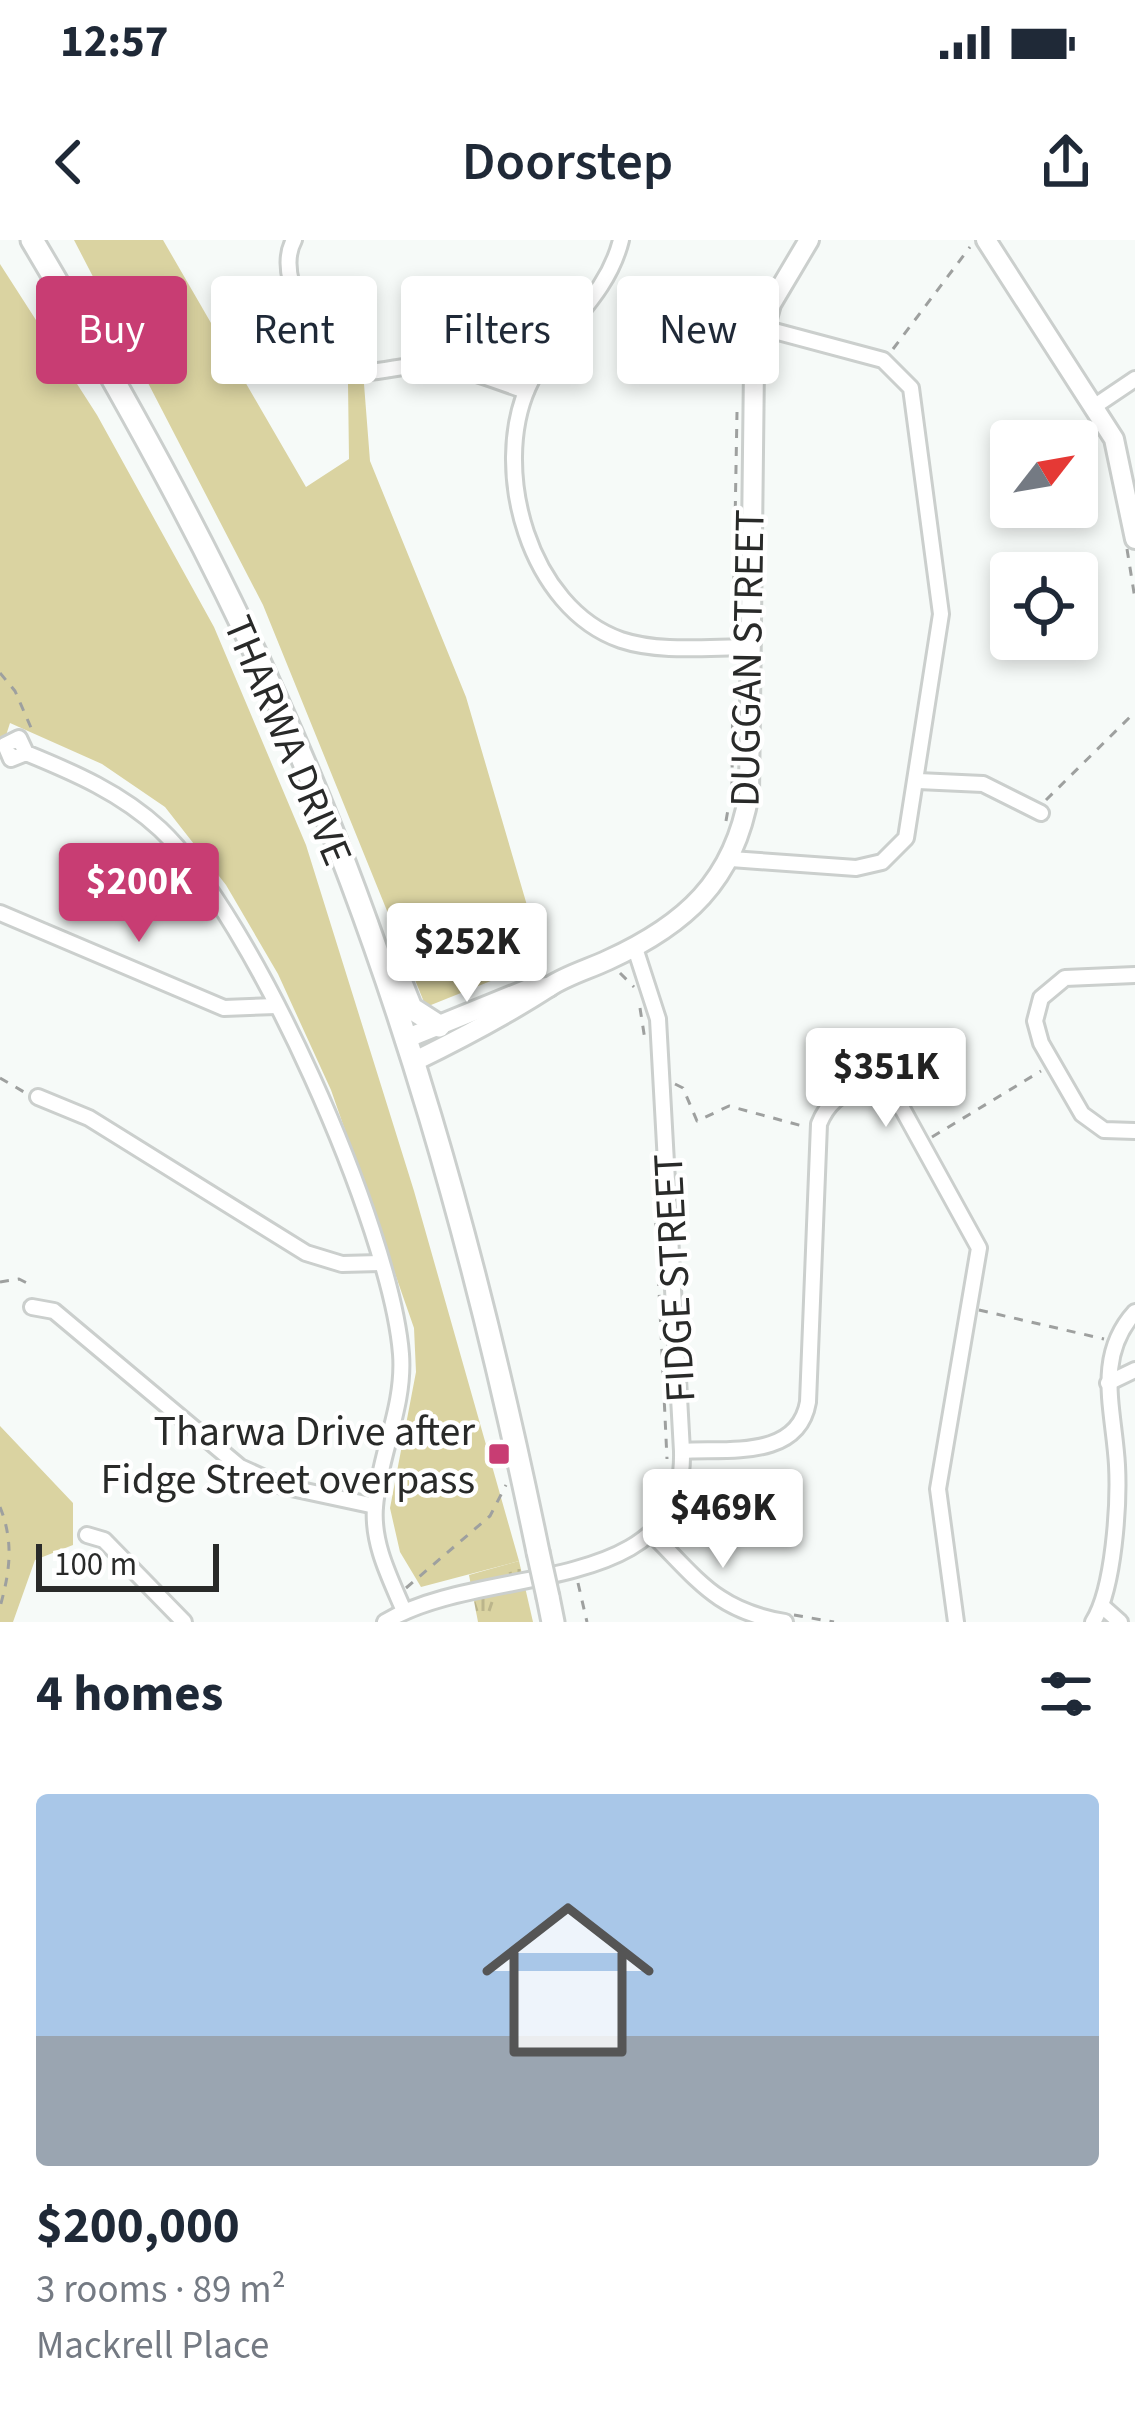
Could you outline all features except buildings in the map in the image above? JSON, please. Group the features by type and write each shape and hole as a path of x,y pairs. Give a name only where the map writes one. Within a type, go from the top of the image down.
{"main road":[{"name":"THARWA DRIVE","path":"32,240 164,470 233,607 313,786 356,899 413,1063 488,1329 553,1622"},
{"path":"356,899 376,923 411,1008 439,1025"}],"street":[{"path":"294,240 286,256 287,274 339,367 360,374 399,365 442,366 526,391"},
{"path":"621,240 598,296 545,356 526,391 513,450 520,509 556,589 571,608 623,640 750,647"},
{"name":"DUGGAN STREET","path":"779,287 809,240"},
{"path":"986,240 1094,406 1122,462 1129,535"},
{"path":"731,859 856,868 882,862 906,838 940,614 914,396 903,375 886,362 779,332"},
{"path":"1094,406 1135,380"},
{"name":"DUGGAN STREET","path":"413,1063 529,1004 549,987 635,948 692,911 731,859 748,794 752,384"},
{"path":"25,747 106,788 163,832 219,906 276,1006 334,1132 380,1263 401,1367 375,1506 378,1546 404,1611"},
{"path":"918,781 983,784 1041,813"},
{"path":"0,913 224,1008 276,1006"},
{"name":"FIDGE STREET","path":"635,948 658,1019 682,1450 678,1498 654,1536"},
{"path":"1135,975 1065,978 1041,998 1035,1021 1041,1043 1082,1114 1104,1130 1135,1131"},
{"name":"DUGGAN STREET","path":"405,1039 528,989 549,987"},
{"path":"682,1450 772,1445 802,1424 808,1402 819,1124 842,1094 880,1090 903,1110 978,1242 938,1489 956,1622"},
{"path":"38,1096 82,1114 306,1252 342,1264 380,1263"},
{"path":"32,1306 55,1311 240,1467 282,1486 375,1506"},
{"path":"1094,1622 1102,1606 1118,1491 1108,1384 1111,1352 1135,1312"},
{"path":"1108,1384 1135,1370"},
{"path":"87,1535 104,1540 184,1622"},
{"path":"386,1622 448,1595 621,1555 654,1536 717,1600 735,1611 780,1617"},
{"path":"1102,1606 1120,1622"}],"path":[{"path":"886,362 975,240"},
{"path":"1129,535 1135,599"},
{"path":"0,673 32,725 25,747"},
{"path":"1053,792 1135,712"},
{"path":"938,1133 1039,1073"},
{"path":"0,1078 38,1096"},
{"path":"662,1084 683,1088 697,1121 728,1106 798,1123"},
{"path":"0,1282 19,1279 33,1286"},
{"path":"970,1308 1106,1339"},
{"path":"405,1589 490,1516 508,1476"},
{"path":"0,1507 9,1529 11,1563 0,1607"},
{"path":"578,1584 587,1622"},
{"path":"780,1617 834,1622"}],"green space":[{"path":"74,240 163,240 184,276 93,276"},
{"path":"0,264 36,320 36,384 77,384 97,415 214,627 306,845 414,1191 519,1561 421,1587 400,1552 390,1508 416,1372 414,1328 331,1090 278,974 226,885 165,807 102,764 10,723 0,754"},
{"path":"187,281 211,323 211,384 246,384 306,487 349,459 348,384 364,384 370,461 466,697 543,960 426,1007 263,605 149,384 187,384"},
{"path":"0,1426 73,1503 73,1545 35,1560 13,1622 0,1622"},
{"path":"519,1561 533,1622 478,1622 469,1575"}],"place":[{"name":"Tharwa Drive after Fidge Street overpass","path":"499,1454"}]}
